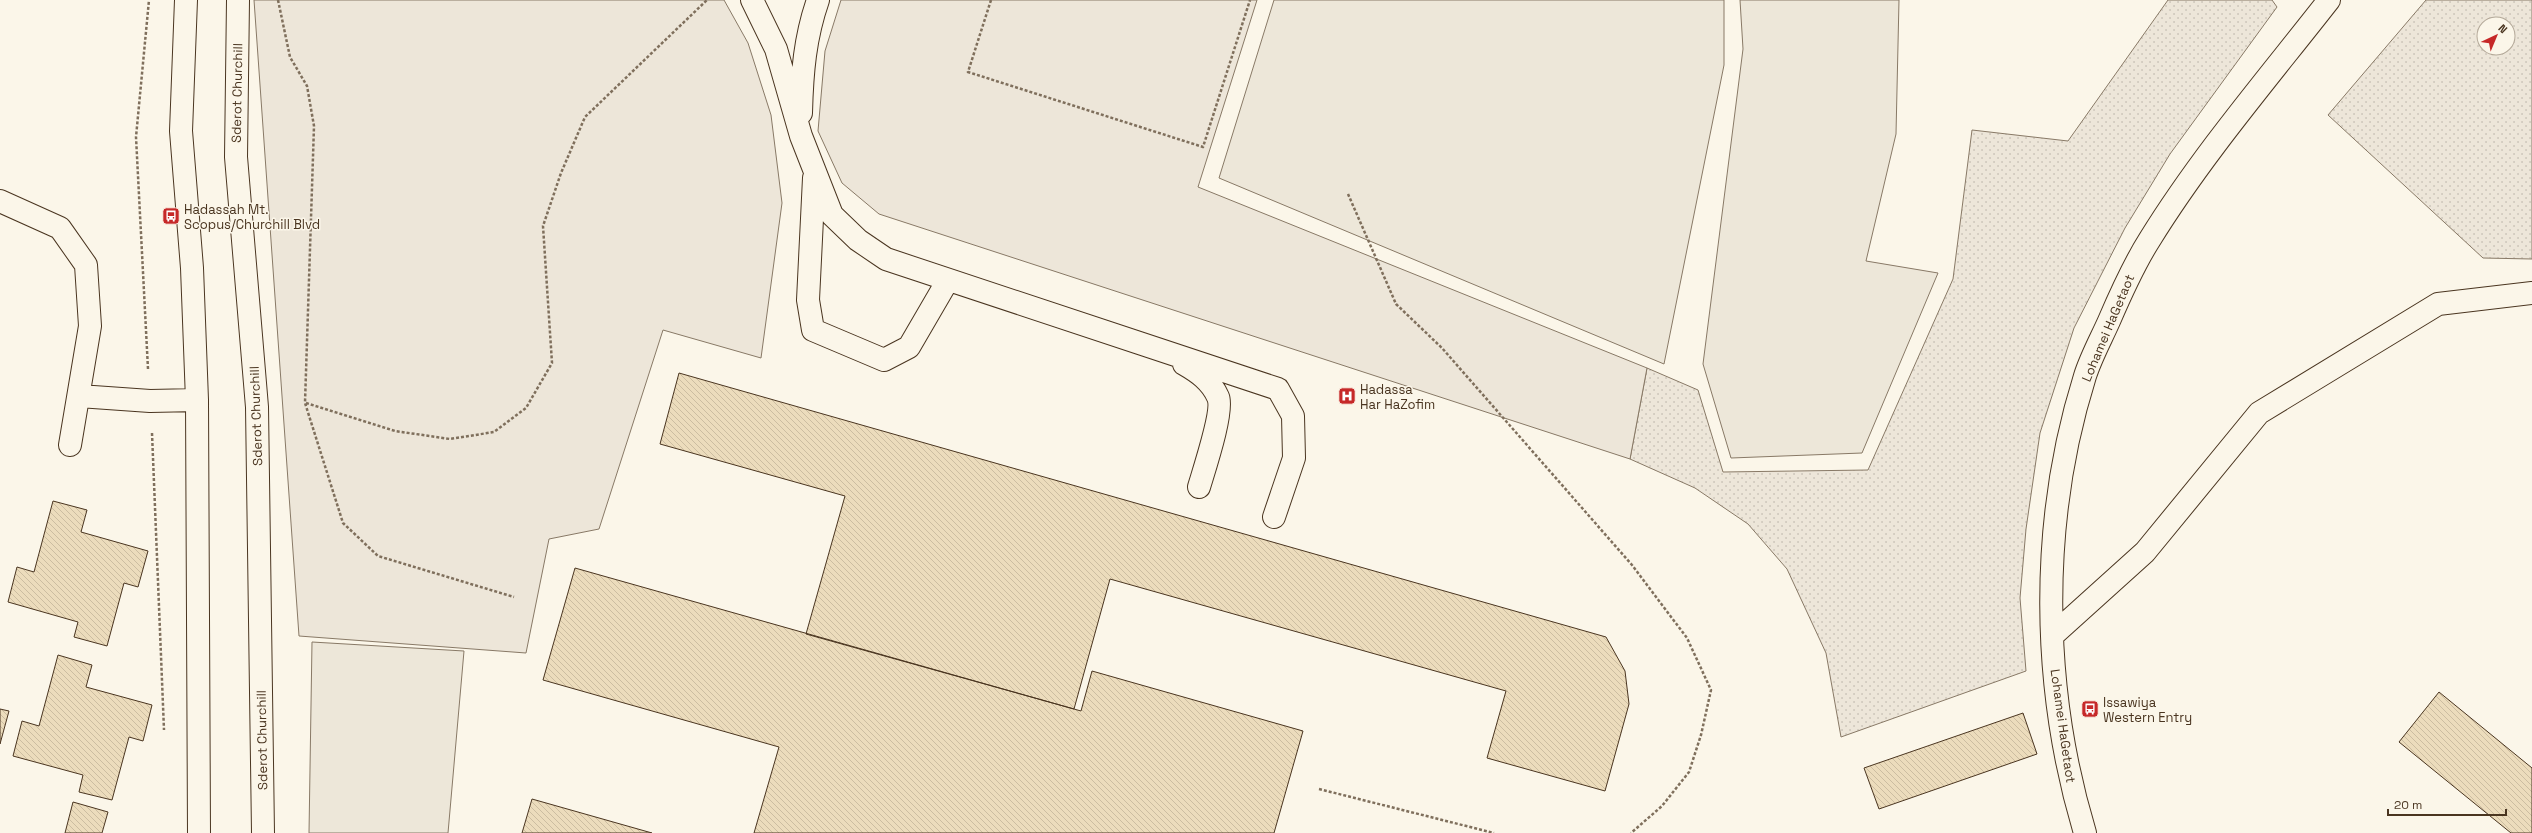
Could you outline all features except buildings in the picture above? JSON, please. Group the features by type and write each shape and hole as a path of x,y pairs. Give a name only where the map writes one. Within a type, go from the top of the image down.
{"street":[{"path":"186,0 181,131 192,268 197,400 199,833"},
{"name":"Sderot Churchill","path":"238,0 236,157 258,408 263,833"},
{"path":"752,0 776,49 801,136 832,215 858,240 886,259 1278,389 1293,416 1294,458 1274,518"},
{"path":"801,136 802,66 810,23 818,0"},
{"name":"Lohamei HaGetaot","path":"2085,833 2073,793 2055,687 2052,586 2055,514 2066,447 2086,374 2119,298 2148,240 2186,185 2329,0"},
{"path":"815,171 808,300 813,330 884,360 909,347 948,280"},
{"path":"0,201 60,228 86,265 90,326 70,445"},
{"path":"2053,635 2145,552 2259,413 2438,304 2532,293"},
{"path":"1158,349 1203,375 1219,398 1217,421 1199,487"},
{"path":"79,396 150,401 197,400"}],"path":[{"path":"278,0 290,56 307,86 314,126 305,403 343,523 378,556 514,596"},
{"path":"305,403 395,431 450,439 494,432 526,408 552,363 543,226 561,173 585,117 707,0"},
{"path":"991,0 968,72 1203,147 1250,0"},
{"path":"1348,194 1396,304 1442,348 1632,565 1687,638 1711,690 1701,735 1689,772 1662,806 1631,833"},
{"path":"1319,789 1494,833"}],"shaded area":[{"path":"254,0 724,0 748,43 771,115 782,203 761,358 663,330 599,529 549,539 526,653 299,636"},
{"path":"841,0 1257,0 1198,187 1647,368 1630,459 879,214 842,183 818,131 825,51"},
{"path":"1274,0 1724,0 1724,65 1664,364 1219,178"},
{"path":"1740,0 1899,0 1896,134 1866,261 1938,273 1862,453 1731,458 1703,364 1743,49"},
{"path":"2168,0 2272,0 2277,7 2170,154 2125,228 2074,328 2040,433 2026,529 2020,598 2026,671 1841,737 1826,653 1787,569 1748,524 1695,488 1630,459 1647,368 1698,390 1723,472 1868,470 1953,279 1972,130 2068,141"},
{"path":"2426,0 2532,0 2532,259 2483,258 2328,115"},
{"path":"312,642 464,651 448,833 309,833"}],"place":[{"name":"Hadassah Mt. Scopus/Churchill Blvd","path":"171,216"},
{"name":"Hadassa Har HaZofim","path":"1347,396"},
{"name":"Issawiya Western Entry","path":"2090,709"}]}
